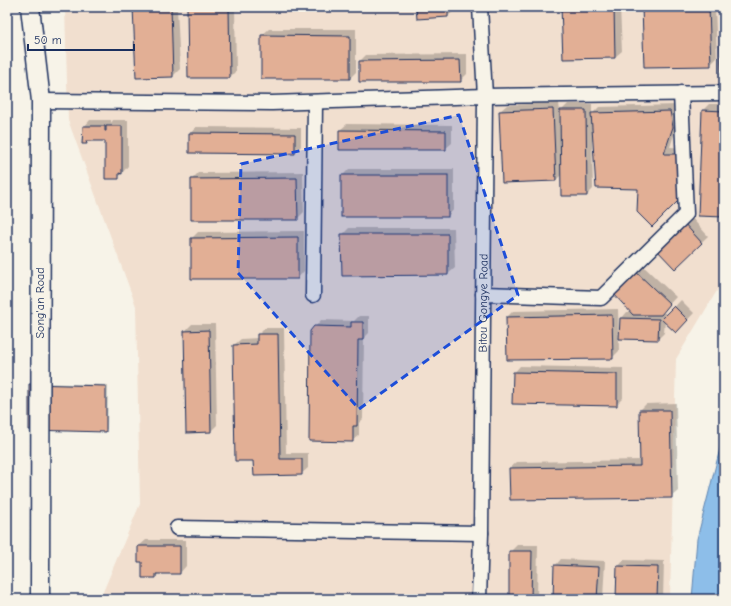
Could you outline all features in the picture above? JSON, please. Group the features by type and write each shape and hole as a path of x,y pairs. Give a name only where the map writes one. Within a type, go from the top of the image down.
{"main road":[{"name":"Song'an Road","path":"30,7 41,100 40,599"}],"street":[{"name":"Bitou Gongye Road","path":"479,599 486,96 480,7"},
{"path":"41,100 272,103 486,96 724,93"},
{"path":"483,294 601,298 686,214 681,94"},
{"path":"313,295 315,102"},
{"path":"177,528 481,533"}],"highlighted area":[{"path":"459,115 518,295 359,409 238,273 241,164"}],"shaded area":[{"path":"65,7 724,7 724,279 676,359 670,599 100,599 140,504 136,306 68,120"}],"water":[{"path":"724,433 724,599 692,599 697,539"}],"building":[{"path":"133,7 171,7 173,77 136,78"},
{"path":"187,7 229,7 230,78 188,78"},
{"path":"416,7 448,7 448,17 417,19"},
{"path":"561,7 614,7 615,58 563,59"},
{"path":"642,7 709,7 711,66 644,67"},
{"path":"719,7 724,7 724,78 721,78"},
{"path":"261,35 350,36 350,79 261,79"},
{"path":"460,60 461,82 359,82 359,61"},
{"path":"553,109 556,181 502,183 499,111"},
{"path":"560,110 586,110 587,196 561,196"},
{"path":"702,110 724,111 724,217 698,216"},
{"path":"670,111 673,127 664,154 683,154 682,197 652,227 637,212 638,189 596,188 591,113"},
{"path":"83,126 105,126 106,131 106,126 122,126 122,174 119,173 119,179 105,179 105,141 86,141 87,144 82,144"},
{"path":"339,130 446,131 446,150 339,150"},
{"path":"189,133 295,134 295,154 189,153"},
{"path":"341,175 448,175 448,217 341,217"},
{"path":"297,178 298,220 191,220 191,179"},
{"path":"683,222 702,243 675,269 655,248"},
{"path":"341,234 448,234 448,275 342,276"},
{"path":"298,237 298,279 191,279 191,238"},
{"path":"633,269 670,304 661,315 633,315 613,293"},
{"path":"674,306 688,320 676,333 661,319"},
{"path":"612,315 613,359 507,360 506,317"},
{"path":"620,318 659,319 658,340 619,339"},
{"path":"351,322 363,322 363,340 358,340 357,426 353,426 353,442 309,441 310,331 314,326 351,327"},
{"path":"209,330 211,432 186,433 184,331"},
{"path":"257,334 278,334 280,459 302,459 302,475 254,476 253,461 235,461 233,345 257,344"},
{"path":"513,372 617,374 617,406 512,404"},
{"path":"29,384 106,386 106,432 29,430"},
{"path":"639,410 670,410 672,498 510,500 509,468 640,466"},
{"path":"138,546 180,546 180,574 156,574 156,578 142,578 142,562 138,562"},
{"path":"509,551 532,551 531,599 509,599"},
{"path":"554,565 599,567 597,599 553,599"},
{"path":"617,566 658,567 657,599 616,599"}]}
